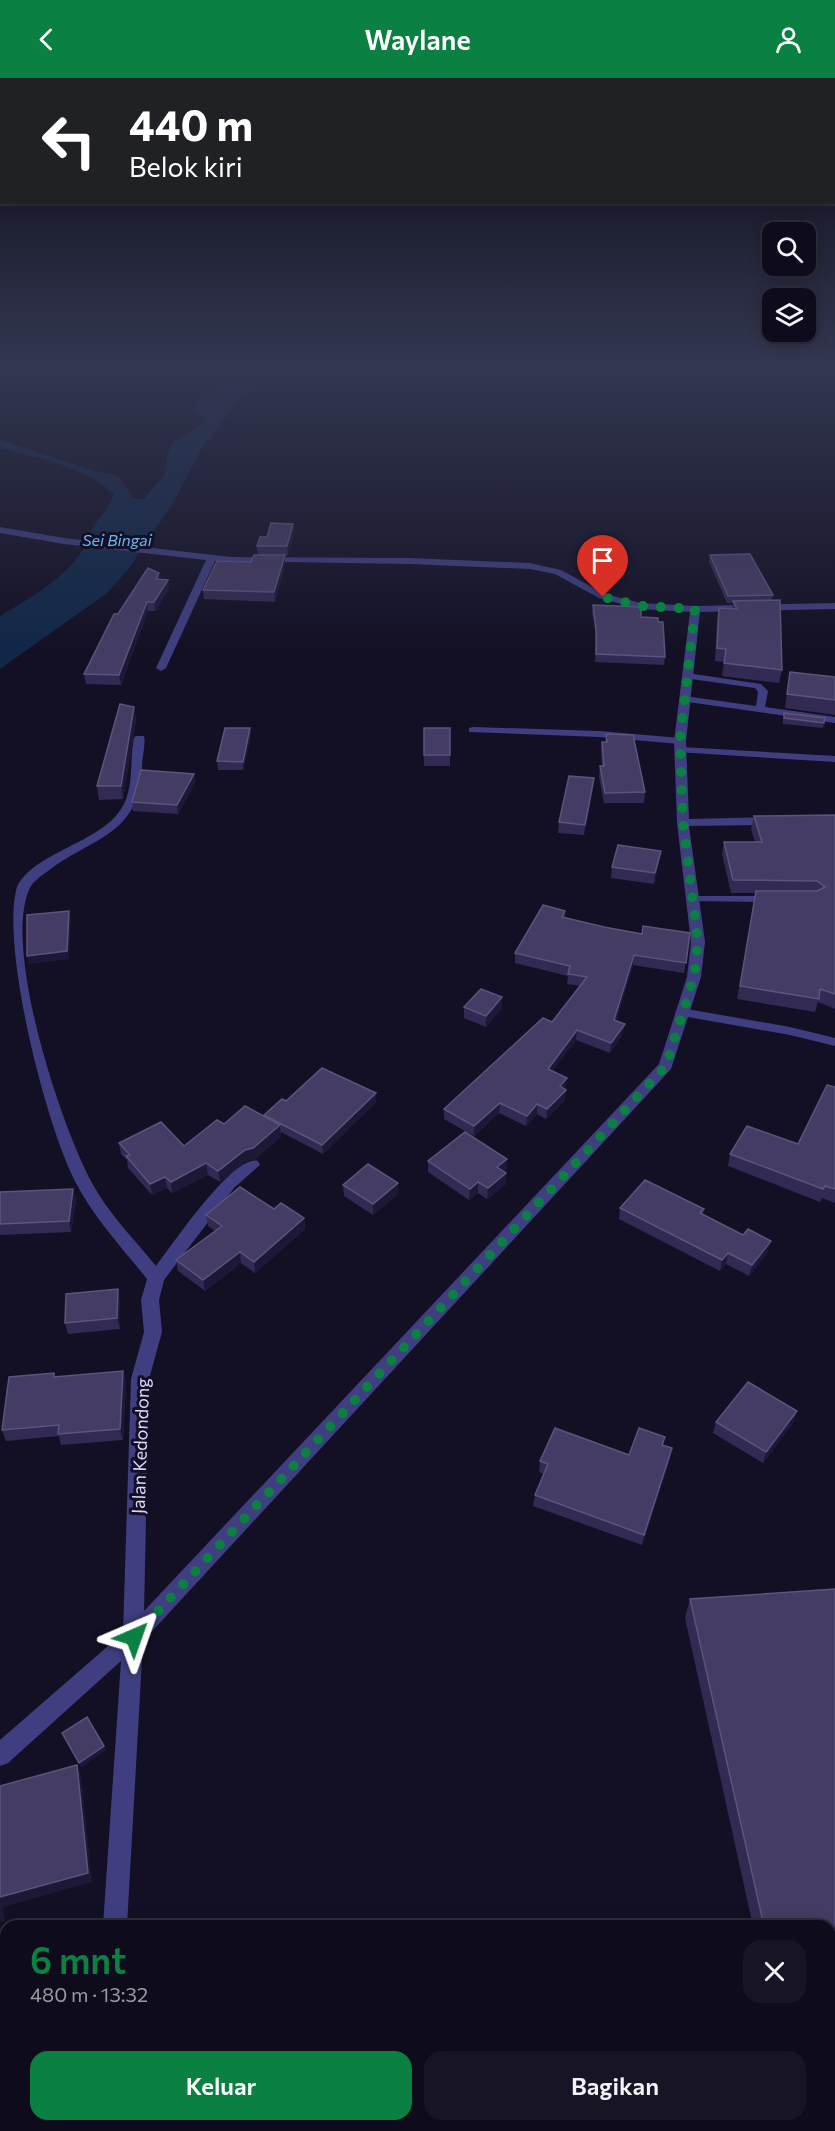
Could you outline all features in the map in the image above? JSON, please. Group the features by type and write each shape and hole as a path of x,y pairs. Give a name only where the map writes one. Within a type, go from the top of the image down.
{"street":[{"path":"0,530 64,541 212,558 521,565 558,572 603,597 641,606 695,609 835,606"},
{"path":"161,668 212,558"},
{"path":"0,1755 134,1637 666,1066 695,969 698,942 683,823 680,746 695,609"},
{"path":"140,738 133,797 124,814 104,831 35,872 21,889 13,911 10,958 17,1003 49,1095 88,1191 156,1278 228,1184 252,1165"},
{"path":"683,823 788,820"},
{"name":"Jalan Kedondong","path":"115,1920 134,1637 140,1378 153,1332 150,1300 156,1278"}],"lane":[{"path":"687,676 758,686 763,691 760,708"},
{"path":"684,699 835,720"},
{"path":"473,730 600,734 680,746 835,759"},
{"path":"694,899 790,899"},
{"path":"681,1012 790,1031 835,1042"}],"water":[{"name":"Sei Bingai","path":"48,461 64,461 118,476 134,499 144,499 165,474 167,461 195,461 173,503 129,568 107,593 0,669 0,616 47,586 69,567 85,546 91,531 114,494 89,476"}],"building":[{"path":"271,523 293,524 287,546 257,546 260,537 267,537"},
{"path":"750,554 773,595 728,596 710,555"},
{"path":"254,555 285,555 274,592 203,590 217,561 251,562"},
{"path":"148,568 159,573 156,579 168,580 154,602 147,602 119,675 84,674 114,614 118,614"},
{"path":"780,600 782,670 724,663 726,649 717,648 719,608 737,609 733,601"},
{"path":"593,605 641,607 641,617 658,618 658,622 663,622 665,657 596,654"},
{"path":"790,672 835,677 835,700 787,694"},
{"path":"120,704 134,707 121,786 97,786"},
{"path":"784,713 825,718 824,723 784,718"},
{"path":"225,728 250,728 243,762 217,761"},
{"path":"424,728 450,728 450,755 424,755"},
{"path":"606,734 633,735 645,792 605,793 600,766 604,766 602,742 607,742"},
{"path":"141,770 194,774 177,805 132,802"},
{"path":"569,776 594,778 585,825 559,822"},
{"path":"835,815 835,994 820,989 819,999 740,986 756,891 817,891 825,887 817,881 733,880 724,842 762,842 754,816"},
{"path":"618,845 661,851 655,873 612,867"},
{"path":"543,905 565,911 562,917 604,927 642,934 643,926 690,933 686,963 634,955 614,1020 625,1024 611,1043 577,1030 548,1069 567,1078 560,1086 566,1090 547,1109 537,1104 527,1116 500,1103 474,1126 444,1109 543,1018 552,1022 587,977 568,974 570,966 515,953"},
{"path":"69,911 67,951 27,956 27,915"},
{"path":"481,989 502,997 486,1016 464,1007"},
{"path":"322,1068 376,1093 322,1145 264,1115 282,1099 286,1101"},
{"path":"827,1085 835,1087 835,1189 825,1186 823,1189 730,1154 747,1126 798,1144"},
{"path":"245,1106 280,1125 253,1148 245,1150 218,1171 206,1163 171,1182 165,1177 150,1184 126,1156 130,1155 119,1143 161,1122 184,1146 217,1120 224,1124"},
{"path":"465,1132 507,1159 497,1167 506,1173 488,1188 478,1182 470,1189 428,1161"},
{"path":"368,1164 398,1183 373,1204 343,1185"},
{"path":"645,1180 704,1209 700,1213 743,1235 748,1229 771,1241 752,1265 728,1253 722,1260 620,1208"},
{"path":"240,1187 274,1209 281,1203 304,1218 254,1262 240,1252 203,1280 176,1260 222,1226 206,1215"},
{"path":"73,1189 69,1221 0,1224 0,1192"},
{"path":"118,1289 117,1318 65,1323 66,1294"},
{"path":"123,1371 120,1429 58,1434 59,1425 2,1430 9,1377 54,1373 54,1377"},
{"path":"748,1382 797,1411 766,1452 716,1422"},
{"path":"555,1428 629,1455 639,1428 665,1437 662,1445 672,1448 644,1535 535,1495 548,1464 540,1461"},
{"path":"835,1589 835,1920 763,1920 690,1599"},
{"path":"87,1717 104,1746 79,1763 62,1733"},
{"path":"77,1765 88,1873 0,1897 0,1786"}],"route":[{"path":"134,1637 666,1066 681,1012 694,977 698,942 683,823 680,741 695,609 641,606 603,597"}]}
